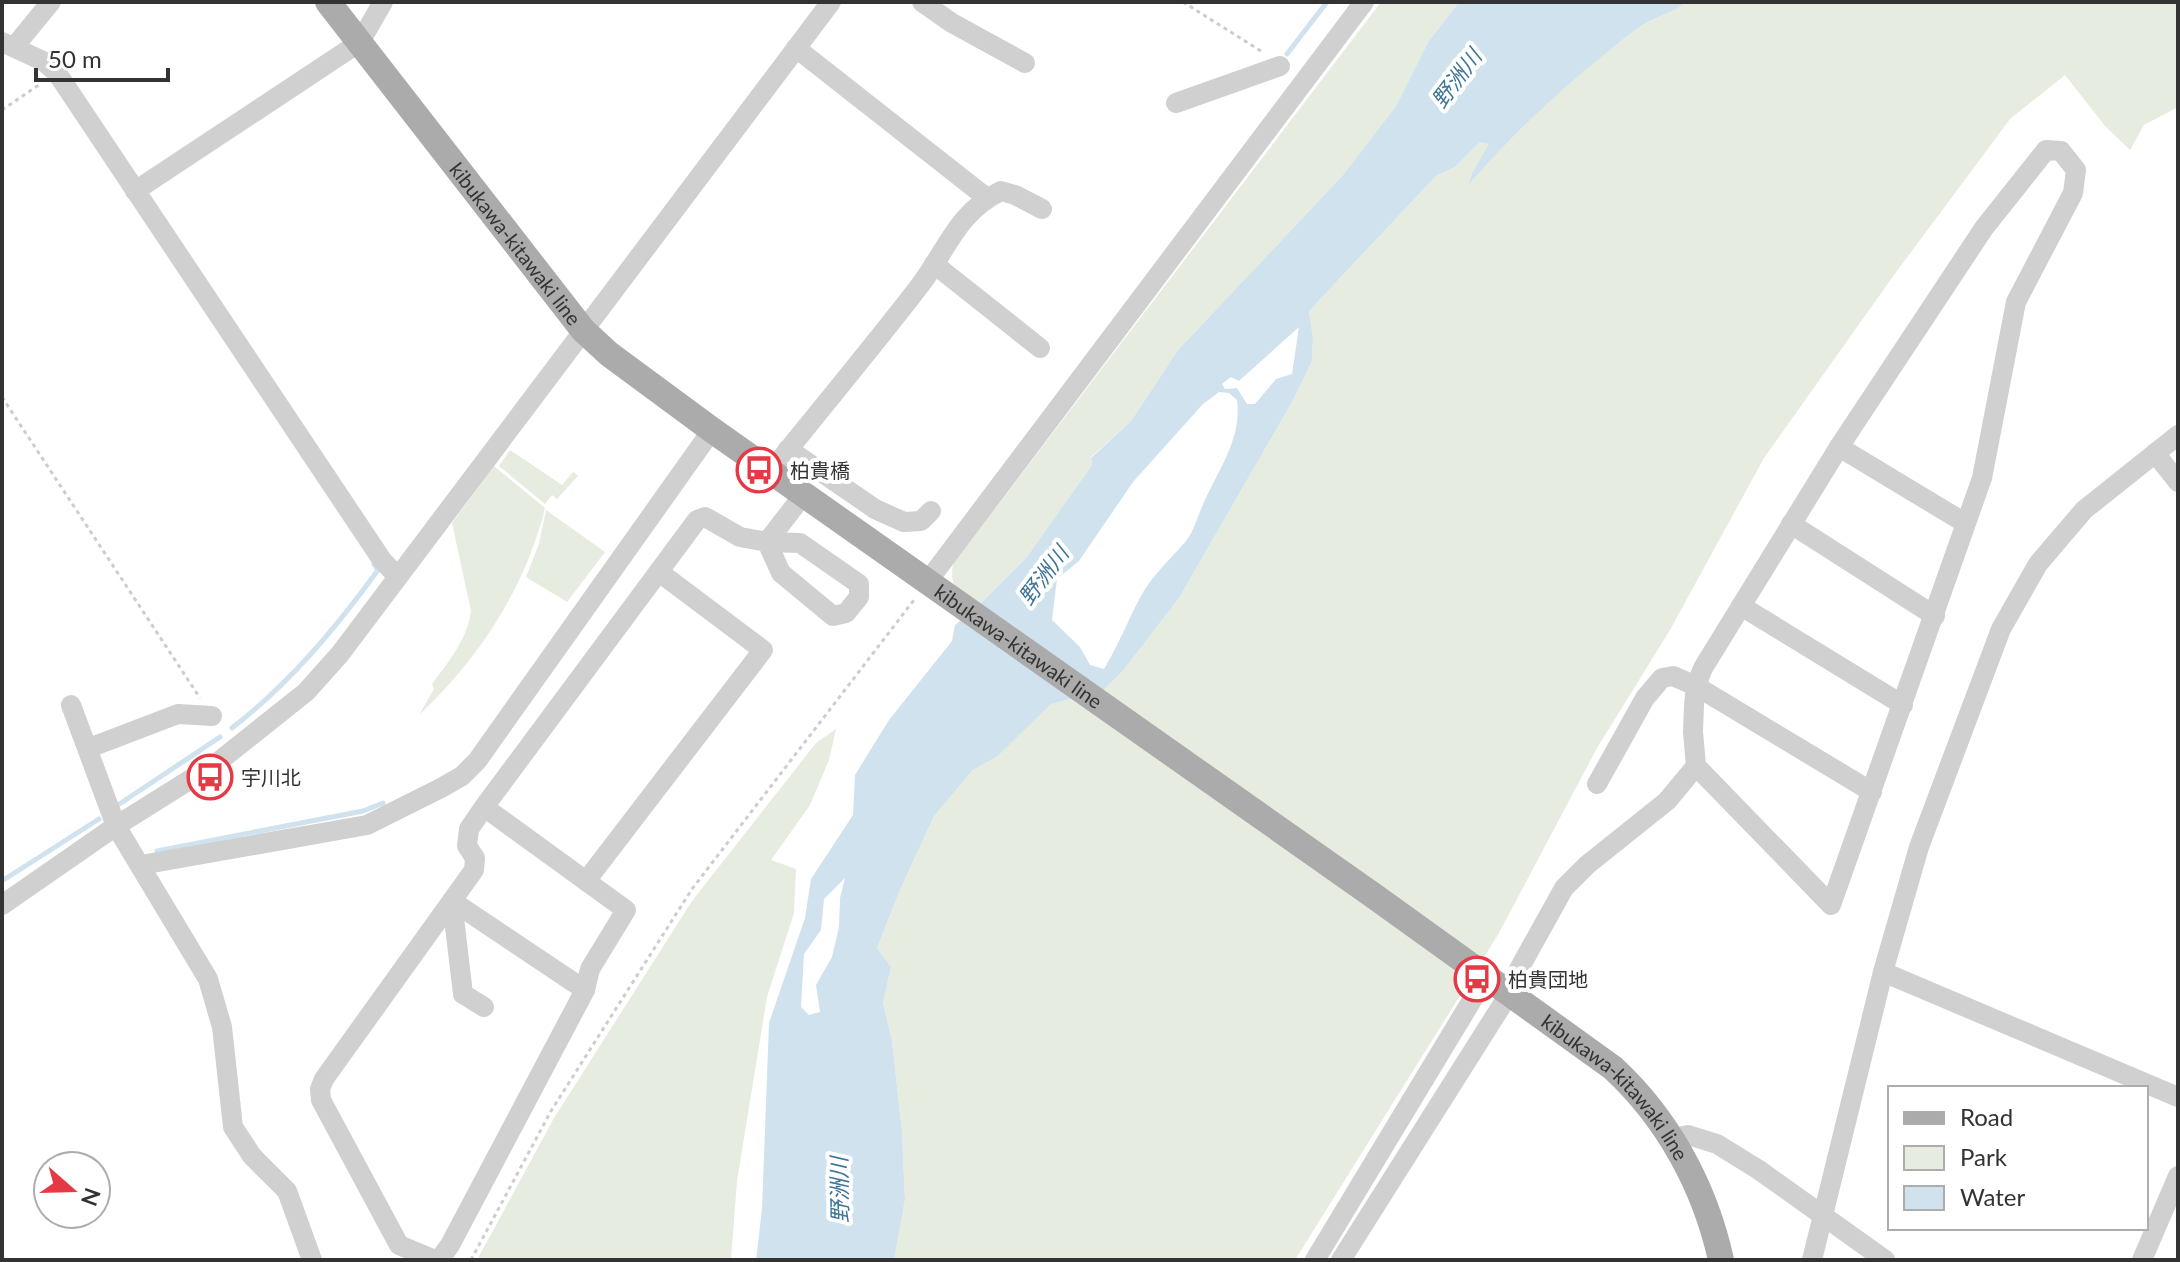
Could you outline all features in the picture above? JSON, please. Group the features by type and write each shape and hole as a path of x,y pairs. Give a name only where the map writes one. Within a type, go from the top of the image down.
{"main road":[{"name":"kibukawa-kitawaki line","path":"328,2 583,330 609,354 1613,1068 1635,1089 1673,1138 1708,1214 1716,1256"}],"street":[{"path":"51,2 8,44 43,61 57,73 382,560 397,576"},
{"path":"135,191 360,42 383,2"},
{"path":"3,902 218,762 306,692 340,654 831,2"},
{"path":"922,2 952,23 1025,63"},
{"path":"937,588 1364,2"},
{"path":"796,48 987,198"},
{"path":"1176,103 1280,66"},
{"path":"2046,150 2061,151 2076,170 2073,193 2016,302 1982,478 1831,905 1696,766 1693,732 1696,686 1703,668 1839,447 1984,228 2046,150"},
{"path":"771,471 921,284 950,237 972,209 1001,191 1042,209"},
{"path":"934,264 1040,348"},
{"path":"141,865 367,825 462,776 477,761 712,430"},
{"path":"1812,1260 1883,972 1919,847 2001,629 2038,564 2084,510 2178,435"},
{"path":"1839,447 1965,523"},
{"path":"788,449 875,509 904,522 921,521 931,511"},
{"path":"2155,453 2178,482"},
{"path":"767,542 804,494"},
{"path":"484,807 626,910 590,969 585,990 442,1256 435,1260 399,1245 327,1114 320,1089 324,1079 474,870 475,858 467,846 469,829 484,807 697,520 705,517 715,520 740,537 800,543 859,584 859,597 846,613 833,616 781,573 767,542"},
{"path":"1791,524 1935,616"},
{"path":"586,881 763,650 659,572"},
{"path":"1741,606 1903,705"},
{"path":"1597,784 1645,698 1662,678 1673,676 1696,686 1872,792"},
{"path":"71,705 116,826 215,994 225,1047 233,1127 252,1156 287,1191 312,1260"},
{"path":"89,748 178,714 212,716"},
{"path":"1341,1260 1509,994 1519,969 1564,888 1587,865 1667,801 1696,766"},
{"path":"452,901 585,990"},
{"path":"452,901 463,994 484,1007"},
{"path":"1883,972 2178,1097"},
{"path":"1315,1260 1486,977"},
{"path":"1673,1138 1688,1135 1717,1144 1885,1260"},
{"path":"2142,1260 2178,1176"}],"path":[{"path":"1183,2 1255,46 1280,66"},
{"path":"2,110 57,73"},
{"path":"2,397 212,716"},
{"path":"471,1260 551,1111 692,889 937,588"}],"green space":[{"path":"1381,2 1459,2 1428,42 1396,106 1343,175 1178,350 1131,421 1091,457 1092,465 1026,558 978,606 954,585 953,564"},
{"path":"1687,2 2178,2 2178,107 2144,125 2130,150 2105,126 2065,75 2010,119 1764,458 1670,630 1597,748 1499,933 1295,1260 894,1260 905,1200 902,1131 892,1041 883,1003 891,967 877,948 934,816 973,770 998,756 1051,704 1102,691 1122,672 1179,598 1292,402 1312,361 1309,311 1436,176 1455,167 1480,142 1490,144 1472,173 1470,182 1529,121 1593,63 1644,24"},
{"path":"510,450 562,485 573,472 578,476 557,499 552,495 545,504 499,466"},
{"path":"494,466 545,508 536,538 512,594 480,646 419,715 434,689 432,684 461,641 471,611 452,523"},
{"path":"546,510 605,552 567,602 526,577 539,544"},
{"path":"836,729 829,760 810,805 771,860 796,869 794,913 767,997 737,1181 731,1260 477,1260 554,1118 692,901 816,743"}],"water":[{"name":"野洲川","path":"1459,2 1687,2 1638,28 1593,64 1528,122 1469,184 1489,144 1480,142 1455,167 1436,176 1309,311 1312,361 1292,402 1179,598 1122,672 1102,691 1051,704 998,756 973,770 934,816 877,948 891,967 883,1003 892,1041 902,1131 905,1200 894,1260 756,1260 762,1209 769,1023 805,918 811,879 853,815 855,775 889,720 952,641 955,625 1026,558 1092,465 1091,458 1131,421 1178,350 1343,175 1396,106 1428,42","holes":["1299,327 1292,374 1276,379 1255,404 1247,404 1237,388 1225,389 1222,384 1231,377 1239,381","1219,392 1229,393 1237,400 1236,427 1228,453 1189,537 1144,590 1104,669 1090,665 1080,647 1052,620 1057,579 1079,561 1133,482 1203,404","845,878 832,957 816,985 820,1012 809,1015 801,1007 804,954 821,930 824,899"]}],"waterway":[{"path":"1287,54 1327,2"},
{"path":"232,728 273,693 328,634 378,570 374,564"},
{"path":"118,805 220,737"},
{"path":"157,851 363,811 383,803"},
{"path":"5,879 99,819"}],"place":[{"name":"柏貴橋","path":"759,470"},
{"name":"宇川北","path":"210,777"},
{"name":"柏貴団地","path":"1477,979"}]}
